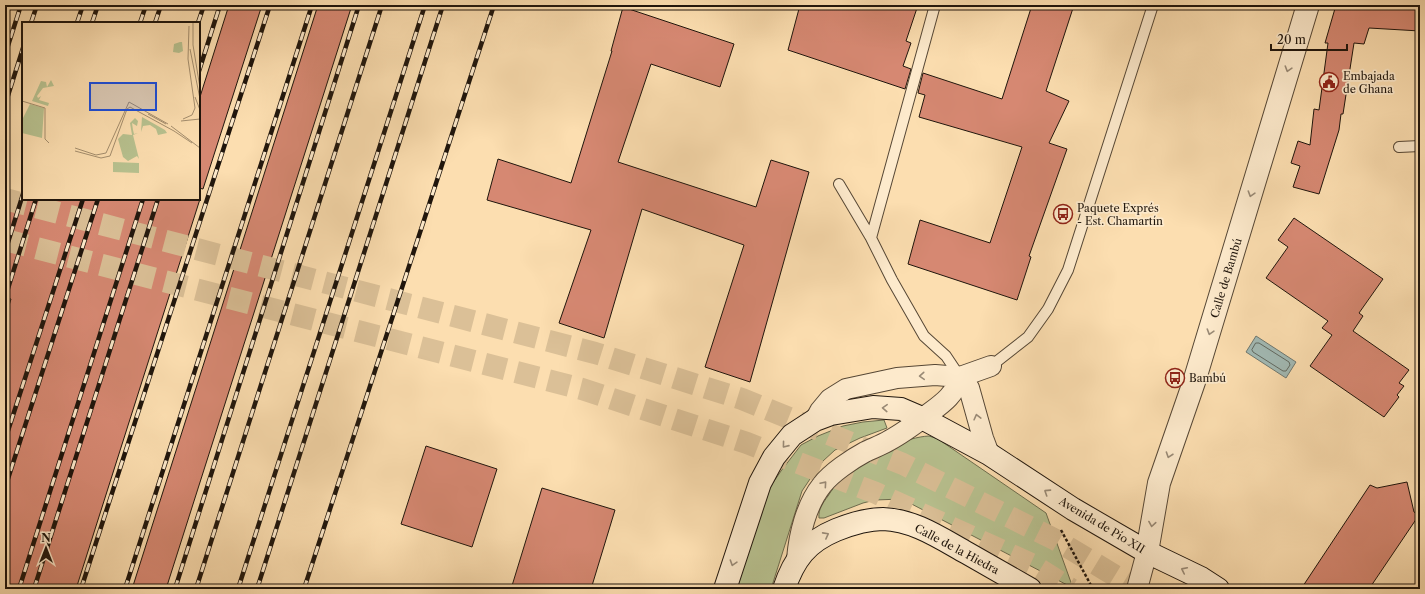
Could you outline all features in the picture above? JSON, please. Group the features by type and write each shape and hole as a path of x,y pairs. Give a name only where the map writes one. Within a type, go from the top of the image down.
{"main road":[{"name":"Calle de Bambú","path":"1147,552 1159,483 1194,382 1308,5"},
{"path":"724,589 760,483 774,457 792,435 815,420 831,414 873,407 900,409 922,418 989,454"},
{"name":"Avenida de Pío XII","path":"989,454 1074,509 1147,552 1201,578 1218,589"},
{"name":"Calle de la Hiedra","path":"784,589 796,559 810,545 826,534 844,527 868,520 883,519 904,522 925,530 1030,589"}],"street":[{"path":"815,420 830,399 846,390 897,378 935,375 960,377 991,366"},
{"path":"960,377 970,388 983,438 989,454"},
{"name":"Calle de la Hiedra","path":"796,559 808,510 822,484 839,469 863,453 889,441 952,395 957,387 960,377"},
{"path":"1137,589 1147,552"}],"lane":[{"path":"871,238 935,5"},
{"path":"991,366 1028,337 1048,309 1068,270 1153,5"},
{"path":"1399,147 1420,146"},
{"path":"839,184 871,238 892,280 924,336 946,356 960,377"}],"path":[{"path":"1074,509 1060,530 1093,589"}],"green space":[{"path":"884,420 887,428 860,438 835,450 823,461 812,476 802,491 771,589 736,589 770,487 801,445 843,426"},
{"path":"929,436 938,439 1046,513 1073,588 902,499 875,500 824,518 819,518 821,506 837,484 855,466 890,446 911,439"}],"water":[{"path":"1256,336 1296,362 1286,378 1246,352"}],"building":[{"path":"229,5 262,5 203,189 200,188 200,97"},
{"path":"318,5 352,5 166,589 132,589"},
{"path":"800,5 918,5 906,41 911,43 903,66 911,69 905,89 788,50"},
{"path":"1032,5 1074,5 1046,91 1069,101 1049,143 1067,149 1029,256 1031,257 1017,300 908,264 920,220 990,243 1022,147 919,117 925,95 918,93 923,73 1002,99"},
{"path":"1336,5 1420,5 1420,31 1369,28 1364,44 1354,43 1343,114 1341,114 1339,130 1319,194 1293,187 1300,166 1291,163 1298,141 1310,145 1314,109 1319,110 1328,43 1325,43"},
{"path":"623,7 734,44 720,87 651,64 618,162 756,207 771,160 809,172 750,382 705,367 744,245 642,209 604,338 559,323 591,230 487,200 498,159 571,183 612,51"},
{"path":"5,199 200,200 76,589 5,589 5,319 11,299 5,298"},
{"path":"1294,218 1383,279 1359,313 1363,316 1353,331 1409,370 1399,383 1404,386 1397,395 1399,397 1384,417 1310,366 1332,335 1322,328 1328,321 1266,278 1288,247 1278,240"},
{"path":"426,446 497,469 472,547 401,524"},
{"path":"1407,482 1414,512 1419,515 1369,589 1301,589 1370,485 1377,488"},
{"path":"542,488 615,510 591,589 511,589"}],"tunnel":[{"path":"5,199 595,353 742,399 903,464 1056,540 1137,589"},
{"path":"5,240 582,389 747,443 876,493 1031,564 1071,589"}],"railway":[{"path":"5,55 21,5"},
{"path":"31,22 37,5"},
{"path":"77,22 83,5"},
{"path":"92,22 98,5"},
{"path":"140,22 146,5"},
{"path":"155,22 161,5"},
{"path":"198,22 204,5"},
{"path":"200,68 220,5"},
{"path":"81,589 270,5"},
{"path":"125,589 312,5"},
{"path":"175,589 359,5"},
{"path":"196,589 382,5"},
{"path":"238,589 425,5"},
{"path":"257,589 443,5"},
{"path":"304,589 494,5"},
{"path":"5,105 22,51"},
{"path":"5,252 22,197"},
{"path":"5,298 36,200"},
{"path":"5,440 83,200"},
{"path":"5,488 98,200"},
{"path":"19,589 143,200"},
{"path":"34,589 158,200"}],"place":[{"name":"Embajada de Ghana","path":"1329,82"},
{"name":"Paquete Exprés - Est. Chamartín","path":"1063,214"},
{"name":"Bambú","path":"1175,378"}]}
